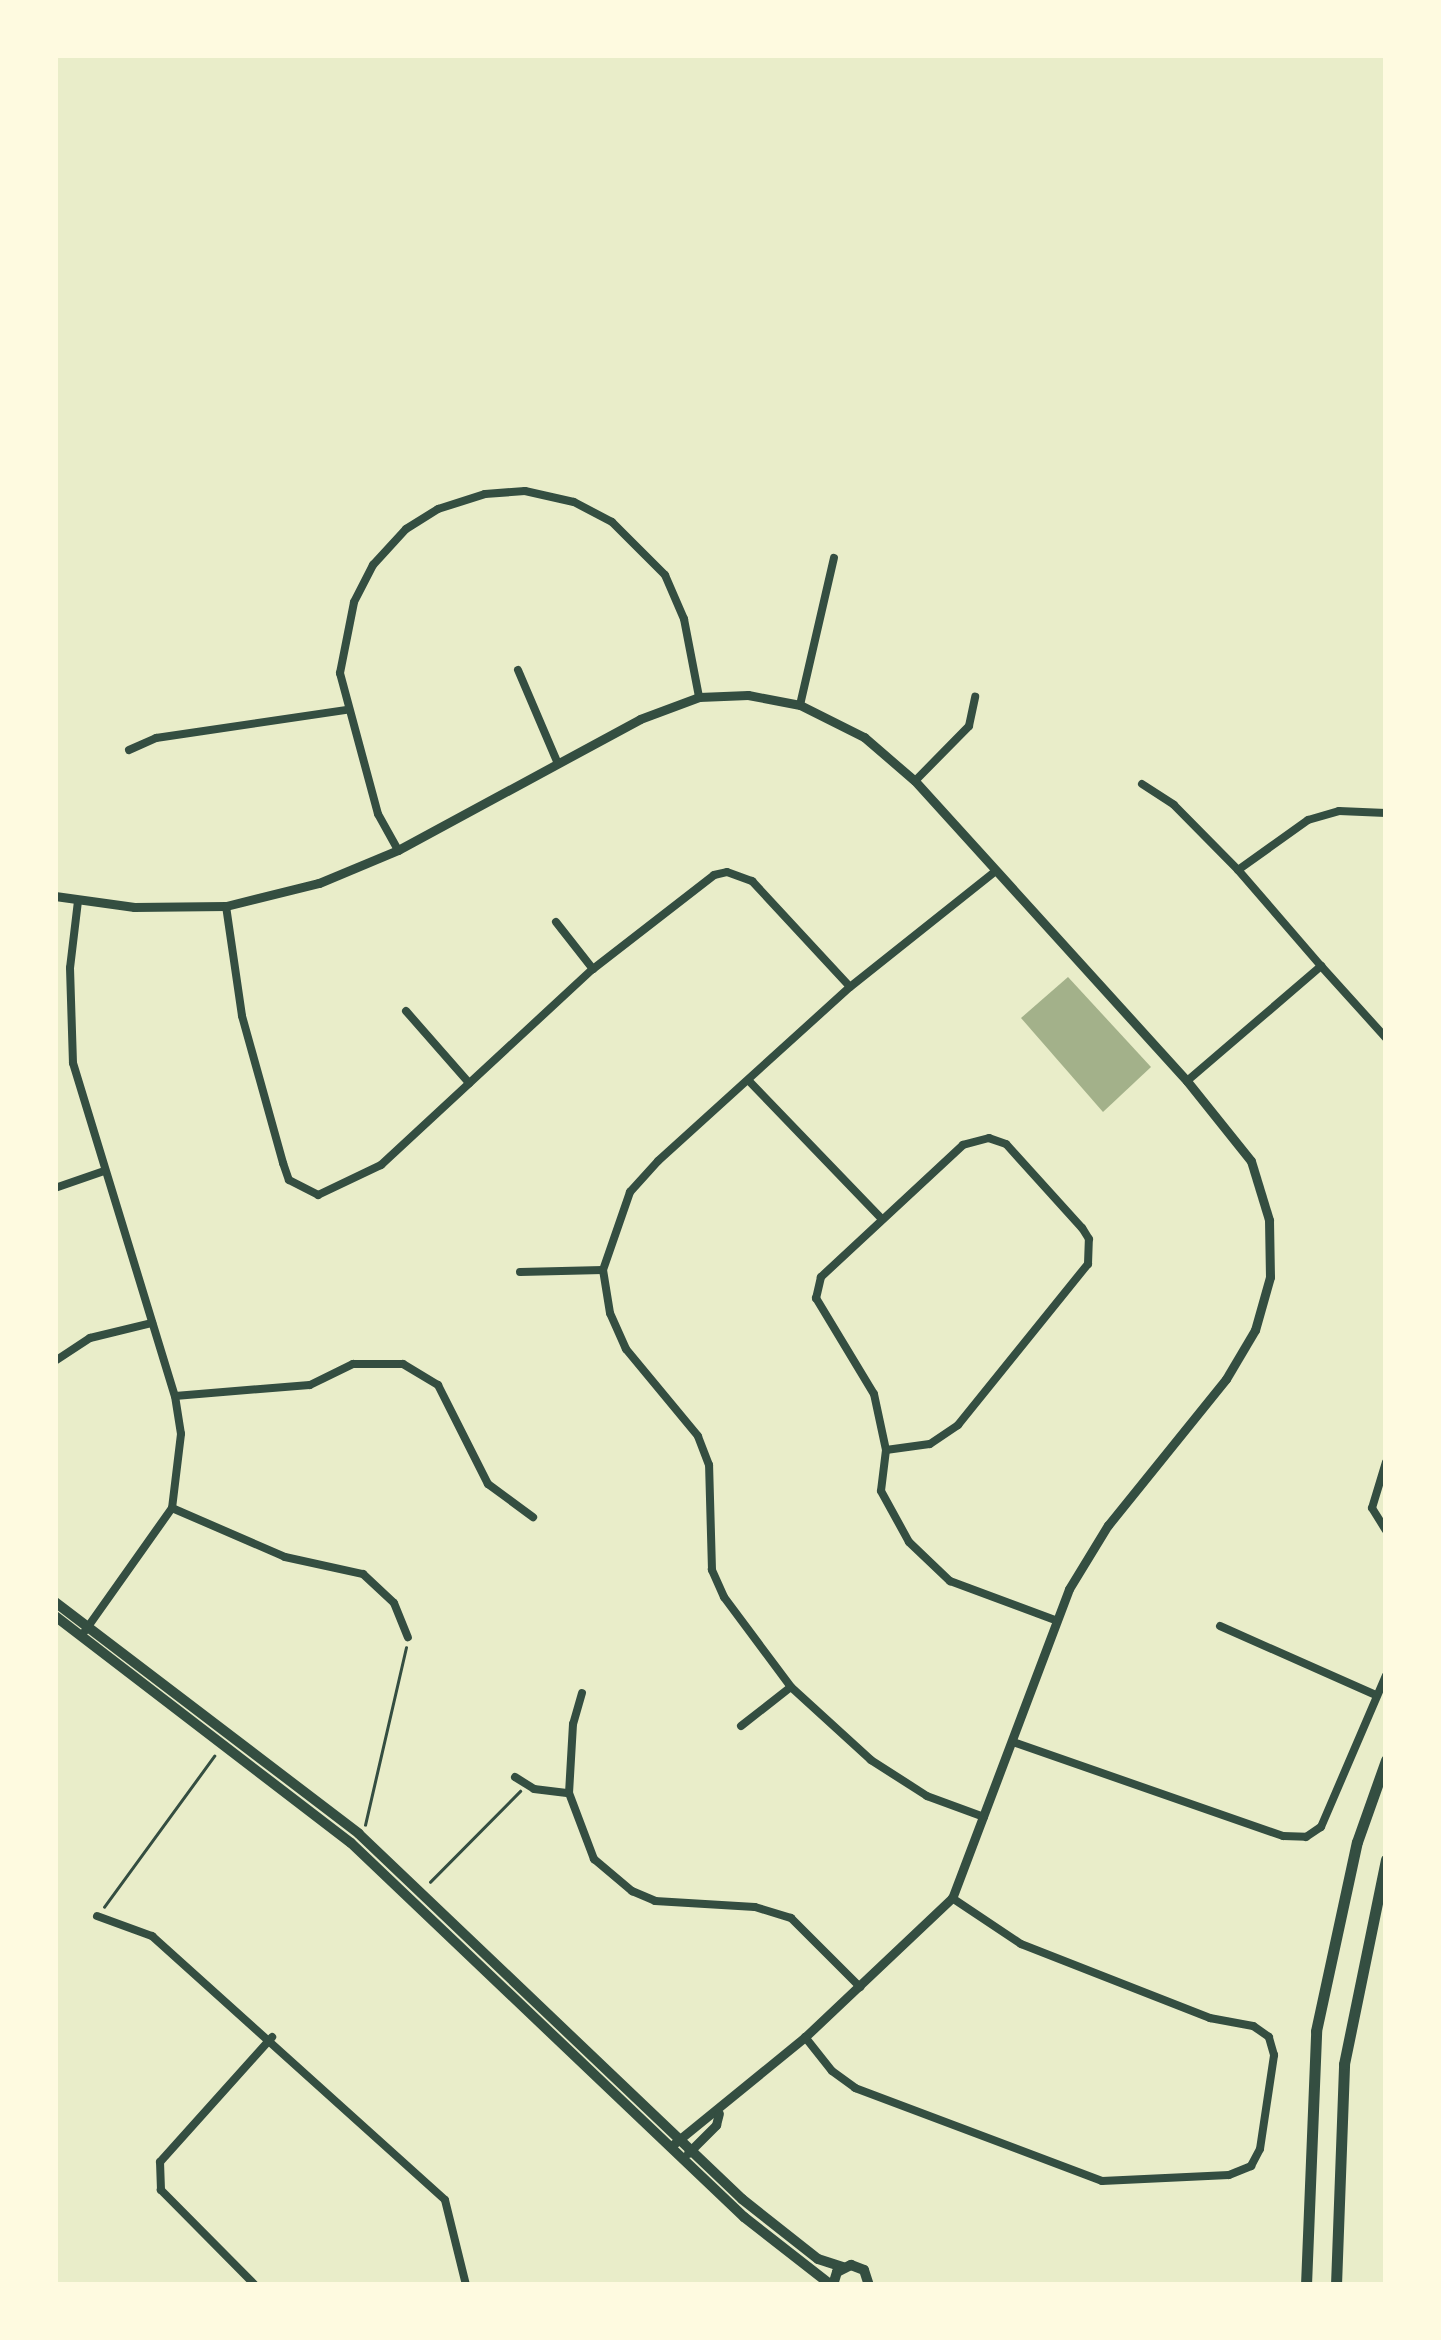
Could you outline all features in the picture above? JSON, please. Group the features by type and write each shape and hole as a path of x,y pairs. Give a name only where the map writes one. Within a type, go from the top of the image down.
{"main road":[{"path":"55,1602 85,1631 351,1843 686,2155 832,2285 843,2267"},
{"path":"55,1616 85,1631"},
{"path":"1306,2285 1316,2031 1357,1842 1386,1760"},
{"path":"1336,2285 1344,2064 1386,1859"},
{"path":"686,2155 802,2248 843,2267 859,2267 872,2283"}],"street":[{"path":"398,850 378,814 345,710 344,639 373,565 406,529 438,509 485,494 525,491 574,502 641,545 665,575 684,619 699,697"},
{"path":"800,705 834,558"},
{"path":"518,670 558,764"},
{"path":"55,896 78,902 226,906 319,883 398,850 640,719 699,697 748,695 800,705 864,736 915,781 1231,1131 1264,1194 1270,1277 1264,1305 1243,1355 1108,1525 1054,1620 1013,1742 952,1898 860,1987 719,2113 674,2143"},
{"path":"915,781 969,726 974,697"},
{"path":"129,750 156,738 345,710"},
{"path":"1142,784 1174,805 1238,870 1386,1038"},
{"path":"1238,870 1308,820 1339,811 1386,813"},
{"path":"984,1817 902,1782 791,1687 724,1597 712,1570 709,1465 698,1436 626,1349 610,1314 603,1270 630,1192 850,987 996,870"},
{"path":"226,906 262,1097 289,1180 304,1192 334,1193 356,1182 593,969 726,872 752,882 850,987"},
{"path":"78,902 70,1034 104,1170 175,1396 180,1474 172,1508 85,1631"},
{"path":"556,922 593,969"},
{"path":"1187,1080 1321,966"},
{"path":"406,1010 468,1083"},
{"path":"749,1081 882,1219"},
{"path":"886,1450 930,1444 958,1425 1079,1276 1091,1251 1082,1228 1006,1144 990,1138 963,1145 882,1219 821,1277 816,1298 874,1394 886,1450 881,1491 888,1513 932,1568 1054,1620"},
{"path":"55,1188 104,1170"},
{"path":"520,1272 603,1270"},
{"path":"55,1362 90,1338 152,1323"},
{"path":"175,1396 310,1385 354,1364 403,1364 438,1385 488,1484 534,1517"},
{"path":"1386,1462 1372,1508 1386,1530"},
{"path":"172,1508 285,1557 363,1574 394,1603 408,1636"},
{"path":"1220,1626 1376,1695"},
{"path":"1013,1742 1296,1839 1321,1826 1386,1675"},
{"path":"740,1726 791,1687"},
{"path":"582,1693 573,1724 568,1793 594,1859 632,1891 655,1900 756,1907 791,1918 860,1987"},
{"path":"515,1777 524,1784 568,1793"},
{"path":"805,2036 832,2072 856,2088 1102,2181 1229,2175 1251,2166 1260,2149 1274,2055 1268,2038 1253,2026 1210,2018 1021,1944 952,1898"},
{"path":"97,1916 152,1936 272,2037 445,2200 466,2285"},
{"path":"255,2285 161,2190 160,2162 272,2037"},
{"path":"686,2155 716,2125 719,2113"}],"path":[{"path":"365,1827 408,1636"},
{"path":"97,1916 218,1750"},
{"path":"430,1882 515,1802 524,1784"}],"shaded area":[{"path":"1068,977 1151,1067 1103,1112 1021,1018"}]}
